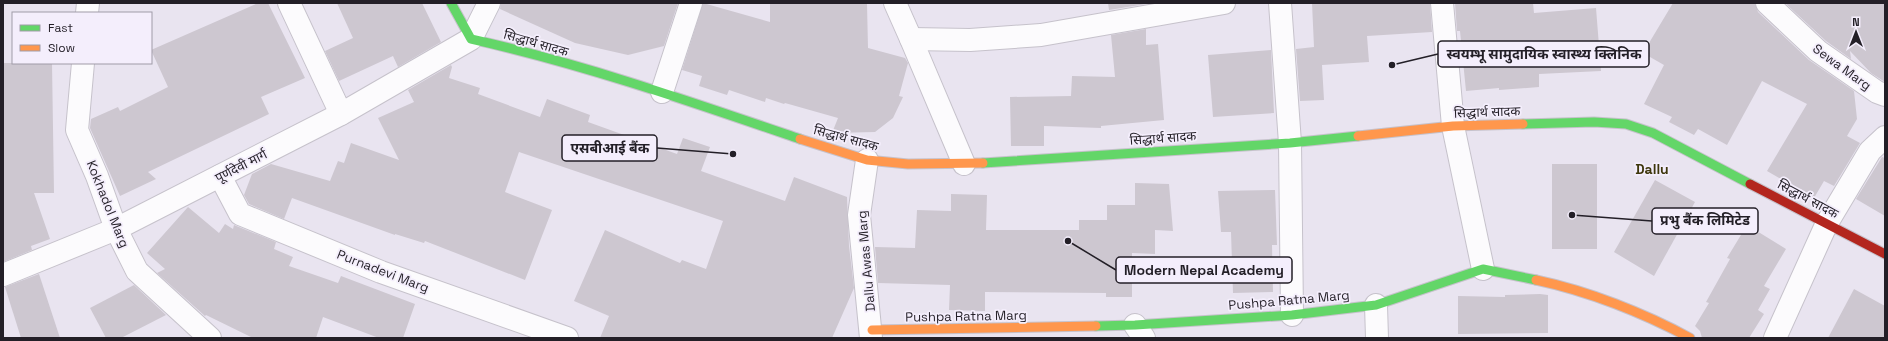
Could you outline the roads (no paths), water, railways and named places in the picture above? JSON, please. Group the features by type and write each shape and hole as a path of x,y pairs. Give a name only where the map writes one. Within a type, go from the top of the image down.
{"street":[{"path":"289,3 341,114"},
{"path":"451,3 471,39"},
{"path":"471,39 489,3"},
{"path":"662,92 691,3"},
{"path":"895,3 912,39 964,164"},
{"path":"912,39 970,40 1042,35 1224,3"},
{"path":"1280,3 1290,142 1292,315"},
{"path":"1442,3 1453,126 1483,269 1559,285 1656,320 1690,338"},
{"name":"Sewa Marg","path":"1767,3 1818,51 1877,92 1885,94"},
{"name":"पूर्णदेवी मार्ग","path":"3,276 116,229 341,114 471,39"},
{"name":"सिद्धार्थ सादक","path":"471,39 511,48 662,92 834,151 867,160 908,164 964,164 1290,142 1453,126 1594,122 1626,124 1653,133 1885,254"},
{"name":"Kokhadol Marg","path":"83,64 77,130 97,176 116,229 137,271 210,338"},
{"path":"1776,338 1827,223 1870,151 1885,137"},
{"name":"Dallu Awas Marg","path":"867,160 859,215 872,334"},
{"name":"Purnadevi Marg","path":"220,176 240,214 381,272 527,322 567,338"},
{"name":"Pushpa Ratna Marg","path":"872,334 1140,331 1292,315 1376,306 1483,269"},
{"path":"1376,306 1377,338"}],"place":[{"name":"स्वयम्भू सामुदायिक स्वास्थ्य क्लिनिक","path":"1392,65"},
{"name":"एसबीआई बैंक","path":"733,154"},
{"name":"प्रभु बैंक लिमिटेड","path":"1572,215"},
{"name":"Modern Nepal Academy","path":"1068,241"}],"district":[{"name":"Dallu","path":"1652,169"}]}
